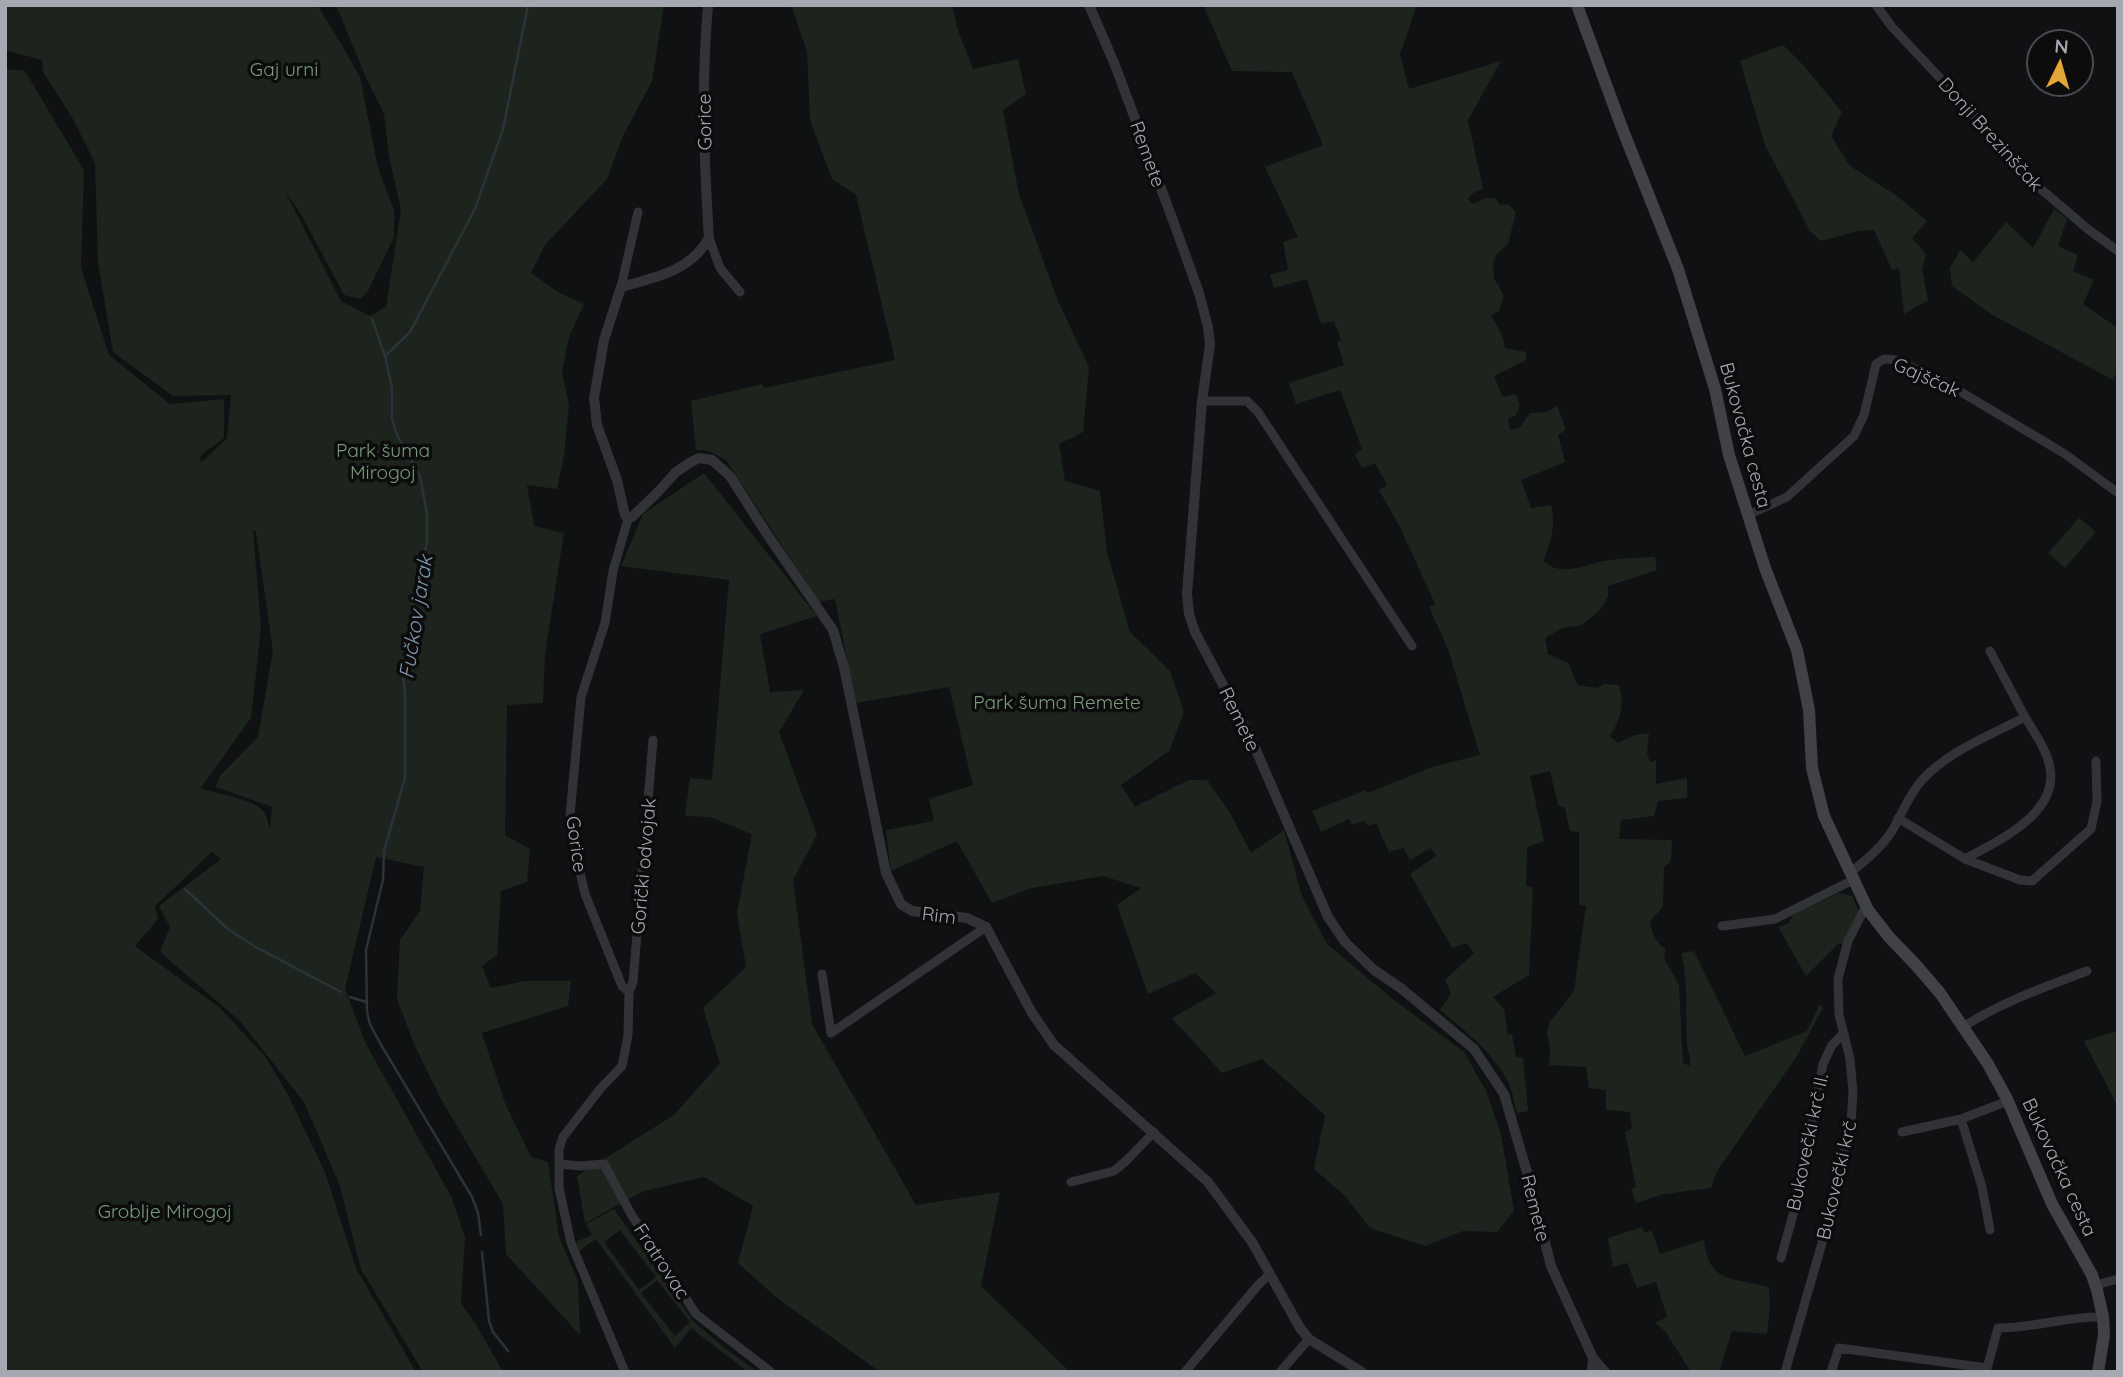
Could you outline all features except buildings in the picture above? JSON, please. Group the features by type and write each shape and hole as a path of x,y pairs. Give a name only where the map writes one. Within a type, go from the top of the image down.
{"main road":[{"name":"Bukovačka cesta","path":"1577,5 1678,269 1714,389 1726,446 1765,568 1797,650 1809,710 1812,768 1819,801 1830,832 1866,906 1889,937 1934,986 1989,1064 2008,1101 2052,1204 2096,1285 2104,1335 2098,1372"}],"street":[{"name":"Gorice","path":"708,5 703,57 703,140 709,239 720,268 740,292"},
{"name":"Remete","path":"1089,5 1115,65 1199,293 1210,345 1202,401 1187,594 1189,614 1195,632 1250,736 1328,917 1345,942 1374,970 1402,989 1474,1049 1504,1094 1529,1179 1550,1266 1593,1358 1605,1372"},
{"name":"Donji Brezinščak","path":"1876,5 1892,27 1957,96 2022,173 2118,251"},
{"path":"628,519 597,425 594,398 604,340 621,287 638,212"},
{"path":"621,287 676,270 698,253 709,239"},
{"name":"Gajščak","path":"1748,515 1787,497 1854,436 1864,415 1876,364 1884,359 1896,360 1946,383 2065,454 2118,493"},
{"path":"1202,401 1247,401 1258,412 1412,646"},
{"name":"Rim","path":"628,519 691,461 699,458 712,460 730,476 833,630 844,667 886,873 893,892 901,904 912,911 967,918 986,927"},
{"name":"Gorice","path":"628,519 613,572 605,623 581,698 570,815 585,894 622,986 629,992"},
{"path":"1965,859 1994,843 2037,812 2050,787 2049,762 1990,651"},
{"path":"1723,926 1775,919 1852,876 1878,850 1919,785 1931,772 1953,756 2025,717"},
{"name":"Gorički odvojak","path":"629,992 633,982 653,740"},
{"path":"1898,818 1965,859 2020,880 2032,881 2091,828 2097,801 2096,761"},
{"name":"Bukovečki krč","path":"1785,1372 1822,1243 1851,1123 1853,1091 1838,1003 1840,968 1853,929 1866,906"},
{"path":"822,974 831,1032 986,927 1032,1013 1054,1045 1208,1182 1252,1242 1309,1339 1362,1372"},
{"path":"1963,1027 1982,1014 2087,971"},
{"path":"625,1372 571,1243 559,1188 559,1164 563,1137 600,1089 622,1066 628,1035 629,992"},
{"name":"Bukovečki krč II.","path":"1781,1258 1799,1194 1823,1064 1832,1045 1844,1033"},
{"path":"1902,1132 1961,1119 2008,1101"},
{"path":"1961,1119 1982,1186 1990,1230"},
{"path":"1071,1182 1114,1171 1154,1132"},
{"name":"Fratrovac","path":"559,1164 604,1164 631,1214 696,1314 771,1372"},
{"path":"1185,1372 1269,1275"},
{"path":"2096,1285 2118,1279"},
{"path":"1832,1372 1839,1348 1986,1370 1998,1328 2027,1327 2072,1318 2103,1317"},
{"path":"1280,1372 1309,1339"},
{"path":"1591,1372 1593,1358"}],"green space":[{"path":"5,5 317,5 360,77 378,168 394,210 394,237 368,291 361,299 344,295 301,214 285,191 341,301 370,316 386,307 401,210 389,156 384,114 336,5 664,5 652,81 622,138 607,179 545,245 531,273 558,292 584,304 569,337 562,372 569,405 564,455 557,489 527,485 534,526 564,533 545,654 543,703 507,705 505,835 530,849 527,882 501,891 497,955 482,966 491,988 524,981 571,981 568,1006 482,1033 505,1103 531,1157 548,1162 559,1237 578,1281 580,1335 506,1254 503,1204 442,1101 414,1044 397,999 400,940 420,911 424,867 376,857 345,989 366,1044 452,1198 465,1238 461,1303 503,1372 423,1372 361,1269 340,1186 304,1102 240,1021 160,952 170,927 159,906 221,859 212,852 155,906 158,919 135,946 220,1008 265,1056 287,1093 325,1172 356,1268 416,1372 5,1372 5,69 25,71 84,170 81,268 109,355 170,404 224,399 224,438 200,456 201,463 227,438 231,395 173,396 113,352 98,262 95,163 72,117 43,72 42,60 5,50","holes":["253,530 256,532 273,651 258,737 219,777 216,787 272,807 270,828 260,807 201,788 251,718 261,628"]},
{"name":"Park šuma Remete","path":"791,5 952,5 957,28 973,69 1018,59 1026,94 1003,110 1019,194 1058,301 1089,367 1083,432 1059,444 1065,481 1100,491 1107,552 1130,632 1170,671 1184,712 1169,751 1121,785 1135,807 1189,780 1207,780 1230,813 1251,853 1284,830 1302,896 1327,944 1394,1000 1464,1052 1486,1091 1501,1134 1514,1211 1497,1232 1463,1231 1425,1246 1370,1228 1345,1196 1314,1169 1325,1115 1262,1059 1222,1073 1172,1018 1216,993 1195,973 1148,994 1117,905 1141,888 1103,876 1032,888 992,903 957,841 891,871 886,830 934,821 929,799 973,785 949,687 856,703 835,599 819,602 726,460 709,451 696,450 691,401 762,384 764,388 895,360 856,195 832,179 810,120 807,51"},
{"path":"1203,5 1417,5 1400,54 1409,89 1501,61 1468,120 1483,189 1473,193 1468,199 1472,204 1486,198 1495,198 1500,205 1508,204 1516,212 1508,244 1497,254 1493,263 1494,278 1504,296 1499,311 1491,315 1502,335 1505,348 1526,352 1526,360 1494,376 1503,397 1516,394 1520,405 1516,415 1508,419 1510,430 1519,428 1530,413 1547,412 1557,406 1566,430 1558,435 1565,462 1521,480 1531,508 1551,505 1552,534 1543,561 1559,569 1568,569 1603,561 1655,557 1657,570 1608,586 1608,597 1600,610 1582,625 1562,628 1545,638 1548,654 1568,663 1578,685 1597,688 1604,684 1619,685 1622,699 1620,712 1610,736 1618,743 1635,735 1649,733 1647,753 1650,762 1656,760 1656,784 1687,778 1687,798 1658,801 1654,816 1621,820 1619,839 1672,840 1671,860 1664,868 1663,907 1650,921 1655,937 1666,949 1664,958 1679,985 1683,1063 1690,1066 1685,976 1681,953 1694,951 1745,1056 1807,1031 1820,1004 1823,1008 1797,1056 1717,1171 1711,1188 1664,1194 1636,1203 1631,1189 1636,1187 1625,1132 1632,1128 1630,1112 1606,1110 1606,1090 1589,1088 1586,1067 1549,1065 1549,1023 1574,991 1586,906 1579,905 1579,832 1570,831 1565,808 1558,805 1550,771 1530,776 1544,841 1527,847 1526,886 1533,887 1529,975 1493,997 1504,1009 1508,1035 1512,1034 1516,1057 1523,1058 1528,1111 1517,1113 1510,1086 1495,1061 1440,1010 1451,993 1445,980 1474,953 1467,943 1452,948 1410,874 1436,856 1431,848 1410,860 1404,848 1389,852 1376,823 1368,826 1365,821 1352,825 1349,819 1321,832 1312,811 1366,790 1368,793 1432,767 1480,755 1448,649 1429,607 1435,604 1399,525 1379,490 1387,485 1375,463 1362,468 1355,454 1362,449 1340,390 1296,404 1289,383 1344,365 1337,342 1341,340 1334,321 1321,324 1307,279 1274,288 1270,275 1288,270 1283,242 1298,237 1265,167 1323,145 1292,72 1232,71"},
{"path":"1783,45 1842,112 1831,136 1850,166 1896,195 1927,221 1912,238 1926,254 1922,270 1928,300 1904,314 1899,268 1892,270 1874,230 1858,231 1821,241 1810,231 1765,145 1740,61"},
{"path":"2054,209 2067,219 2058,246 2078,255 2073,271 2094,280 2083,304 2118,328 2118,368 2113,380 1991,314 1952,286 1950,268 1960,250 1973,262 2006,222 2033,248"},
{"path":"704,473 817,616 760,634 770,692 804,690 779,732 817,835 793,880 812,1024 916,1205 1000,1192 981,1286 1067,1369 1066,1372 880,1372 777,1298 738,1263 753,1206 704,1177 644,1191 585,1223 577,1176 674,1115 720,1063 703,1008 746,967 737,913 752,834 710,817 685,816 690,778 712,780 729,580 621,566 643,514"},
{"path":"2079,518 2096,532 2065,568 2048,553"},
{"path":"1839,893 1852,896 1859,912 1843,945 1839,943 1806,976 1778,927 1789,923 1793,915"},
{"path":"2118,1031 2118,1107 2084,1041"},
{"path":"614,1209 694,1322 758,1372 748,1372 691,1328 675,1348 596,1239 579,1251 576,1242 592,1235 586,1224","holes":["620,1230 656,1277 639,1290 604,1242","657,1280 690,1322 675,1336 641,1293"]},
{"path":"1642,1227 1644,1232 1652,1231 1660,1254 1704,1240 1706,1254 1717,1271 1734,1280 1769,1287 1767,1334 1732,1331 1719,1372 1691,1372 1665,1331 1655,1323 1667,1317 1656,1282 1637,1288 1627,1263 1613,1267 1608,1238"}],"waterway":[{"name":"Fučkov jarak","path":"481,1235 478,1213 472,1197 380,1043 367,1012 366,950 383,880 384,851 405,778 403,673 405,656 412,642 414,591 427,543 427,514 420,476 397,435 392,419 392,388 385,356 410,332 475,209 503,129 528,5"},
{"path":"372,319 385,356"},
{"path":"185,889 228,929 254,946 341,992"},
{"path":"350,997 366,1002"},
{"name":"Fučkov jarak","path":"482,1252 489,1321 493,1332 508,1351"}],"park label":[{"name":"Gaj urni","path":"284,69"},
{"name":"Park šuma Mirogoj","path":"383,461"},
{"name":"Groblje Mirogoj","path":"165,1211"}]}
